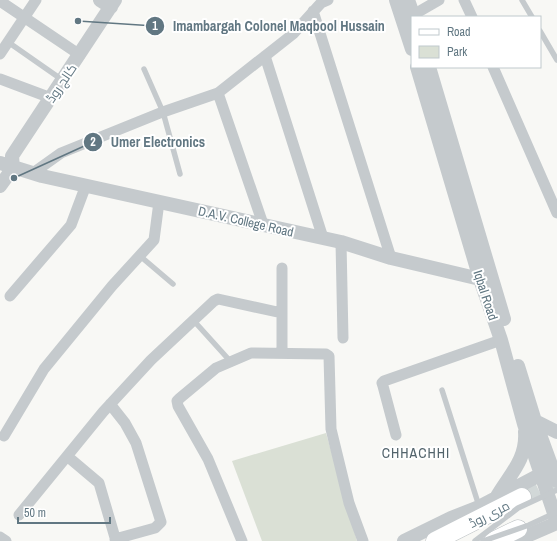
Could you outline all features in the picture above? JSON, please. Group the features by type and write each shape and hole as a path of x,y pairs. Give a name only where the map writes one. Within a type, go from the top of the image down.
{"main road":[{"name":"مری روڈ","path":"436,541 522,497"},
{"name":"مری روڈ","path":"493,541 526,525"}],"street":[{"path":"0,54 36,0"},
{"path":"33,173 61,153 163,112 218,93 293,34 321,3 328,0"},
{"path":"396,0 411,47"},
{"path":"408,0 414,16 439,0"},
{"path":"464,0 472,16"},
{"path":"0,1 80,55"},
{"name":"کالج روڈ","path":"0,186 5,163 80,55 109,2"},
{"path":"314,11 391,258"},
{"path":"265,56 323,238"},
{"name":"Iqbal Road","path":"417,68 486,278 530,422"},
{"name":"Iqbal Road","path":"429,68 486,278 501,340 530,422 552,472 557,522"},
{"path":"494,68 557,213"},
{"path":"0,79 51,98"},
{"path":"218,93 263,224"},
{"name":"D.A.V. College Road","path":"5,163 33,173 341,242 391,258 486,278"},
{"path":"10,296 71,225 86,185"},
{"path":"1,438 44,369 112,286 154,240 159,202"},
{"path":"341,242 344,338"},
{"path":"282,268 282,353"},
{"path":"19,515 110,404 151,360 214,301 218,299 282,313"},
{"path":"396,435 382,386 384,381 501,340"},
{"path":"242,541 208,459 177,402 216,368 251,353 282,353 326,354 329,356 331,429 349,504 363,541"},
{"path":"67,456 99,483 115,540 155,528 161,522 136,443 125,423 110,404"},
{"path":"496,498 520,462 526,444 530,422 557,432"},
{"path":"404,541 552,472"},
{"path":"515,541 557,522"},
{"path":"0,537 6,541"}],"lane":[{"path":"522,0 531,16"},
{"path":"541,33 557,60"},
{"path":"8,42 63,80"},
{"path":"144,68 163,112 180,174"},
{"path":"140,256 172,284"},
{"path":"194,321 231,362"},
{"path":"442,390 479,507"},
{"path":"475,541 518,508 557,490"},
{"path":"483,541 529,525 557,512"}],"green space":[{"path":"326,433 357,541 262,541 232,461"}],"tunnel":[{"path":"522,497 557,480"}],"place":[{"name":"Imambargah Colonel Maqbool Hussain","path":"78,21"},
{"name":"Umer Electronics","path":"14,178"}],"district":[{"name":"CHHACHHI","path":"416,453"}]}
